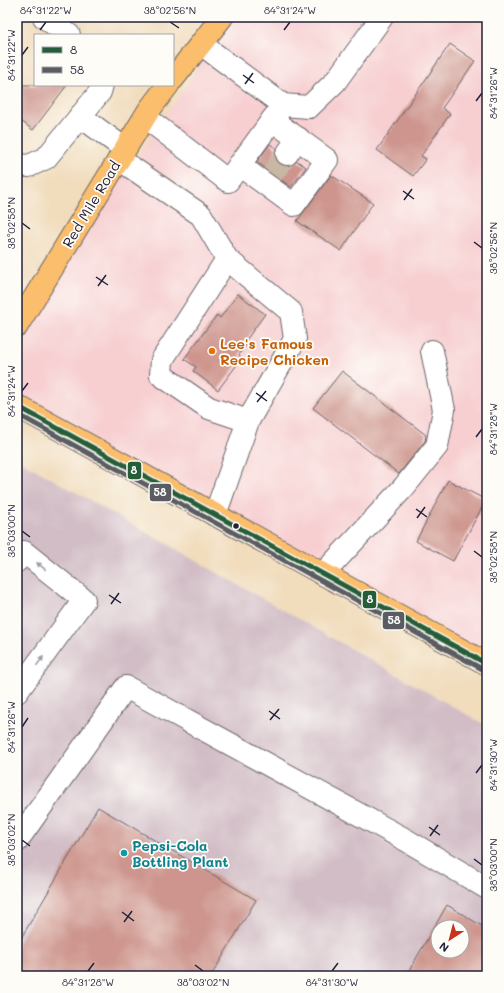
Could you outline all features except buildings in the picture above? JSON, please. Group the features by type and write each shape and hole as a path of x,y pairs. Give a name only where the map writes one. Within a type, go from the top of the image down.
{"main road":[{"path":"174,78 222,17"},
{"name":"Red Mile Road","path":"17,326 145,117 167,86"},
{"path":"17,406 487,664"}],"lane":[{"path":"44,17 68,34"},
{"path":"145,117 228,181 278,112 309,107 335,82 382,17"},
{"path":"201,44 278,112 292,146 327,160 294,205 269,179 239,165"},
{"path":"17,165 29,166 46,158 100,92 102,86"},
{"path":"80,116 122,154 201,215 227,259 291,312 295,339 248,421 215,515"},
{"path":"227,259 162,360 161,375 209,408 248,421"},
{"path":"322,574 404,487 437,446 444,410 432,351"},
{"path":"17,561 24,552 84,600 17,692"},
{"path":"17,840 126,688 406,840 487,888"}],"shaded area":[{"path":"233,17 487,17 487,664 17,406 17,332"},
{"path":"17,459 487,726 487,976 17,976"}],"tunnel":[{"path":"272,174 287,154"}],"transit line":[{"name":"8","path":"17,406 487,664"},
{"name":"58","path":"17,414 484,670"}],"place":[{"name":"Lee's Famous Recipe Chicken","path":"212,351"},
{"name":"Pepsi-Cola Bottling Plant","path":"124,853"}]}
